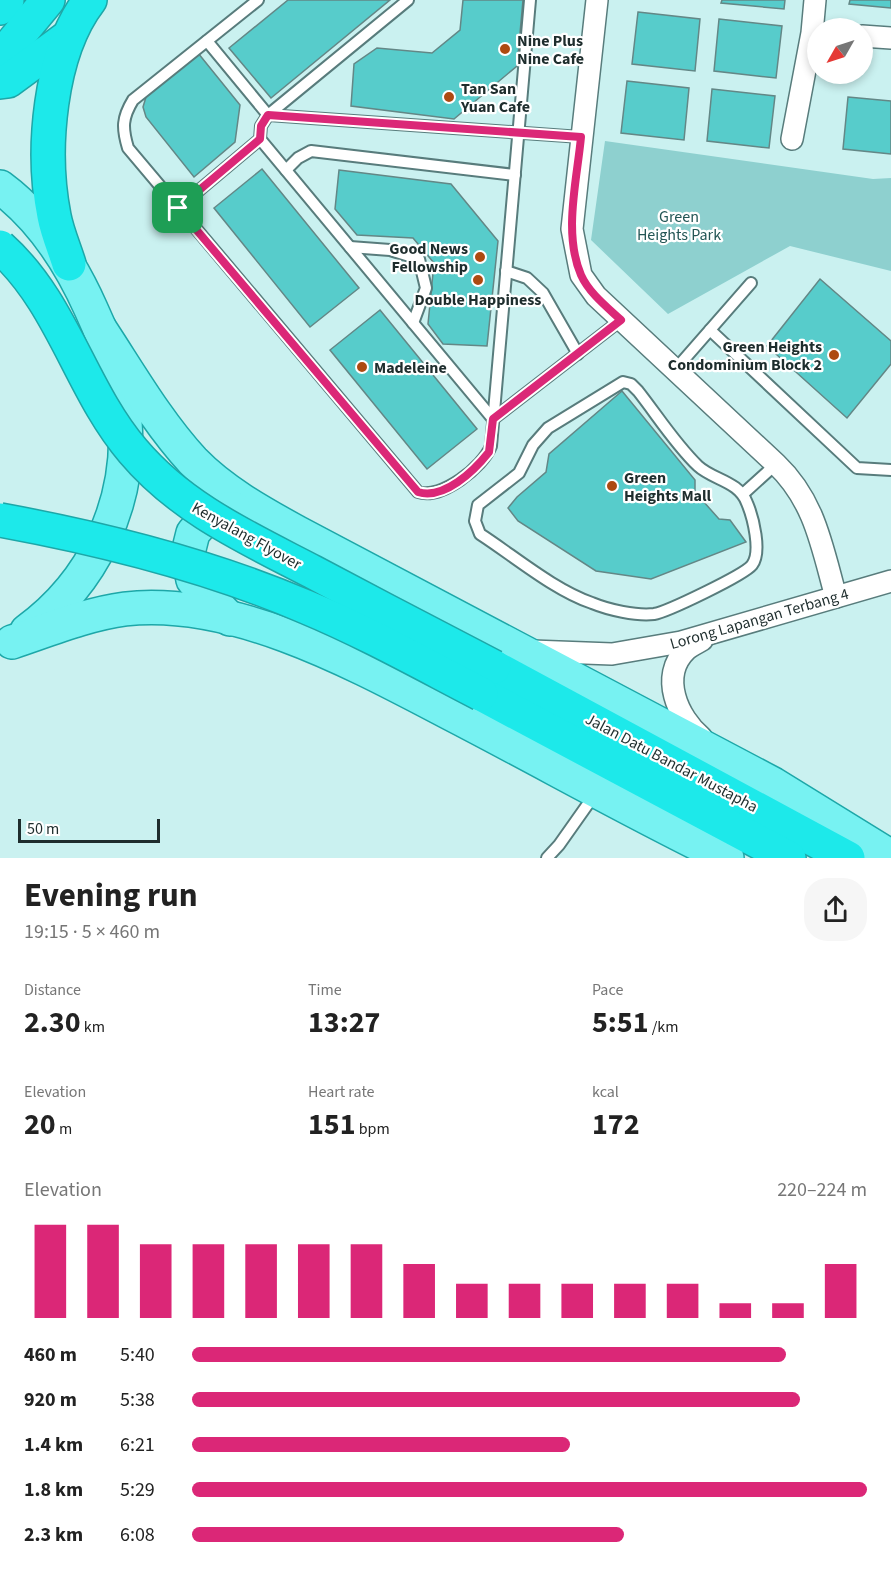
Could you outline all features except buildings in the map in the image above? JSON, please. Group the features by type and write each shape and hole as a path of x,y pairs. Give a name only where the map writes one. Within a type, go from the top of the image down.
{"highway":[{"path":"0,8 7,0"},
{"path":"0,58 48,0"},
{"path":"69,264 54,217 48,140 54,97 68,37 90,0"},
{"path":"0,82 8,81 68,37"},
{"name":"Kenyalang Flyover","path":"0,247 28,275 45,300 110,419 131,449 168,488 203,514 245,538 498,671"},
{"path":"0,520 83,536 183,563 252,585 376,639 498,671"},
{"name":"Jalan Datu Bandar Mustapha","path":"498,671 789,858"},
{"name":"Jalan Datu Bandar Mustapha","path":"498,671 848,858"}],"main road":[{"path":"0,187 16,199 40,224 69,264 100,328 116,373 125,422 122,489 114,519 93,560 70,591 47,616 6,645"},
{"path":"100,328 180,446 215,480 498,671 729,760 891,856"},
{"path":"230,619 193,580 188,553 193,533 213,510 253,507"},
{"path":"6,645 75,621 125,609 168,609 230,619 330,654 420,697 727,858"}],"street":[{"path":"597,0 572,229 581,275 596,296 776,464 801,491 811,512 836,597"},
{"path":"815,0 815,18"},
{"path":"873,37 891,38"},
{"path":"792,139 807,70"},
{"name":"Lorong Lapangan Terbang 4","path":"498,671 612,654 710,635 891,581"},
{"path":"710,635 685,651 673,682 674,699 681,716 692,730 729,760"}],"lane":[{"path":"258,0 133,100 123,117 123,131 128,148 418,492 425,494 444,491 482,460 491,446 530,0"},
{"path":"408,0 268,115 261,126 260,139 493,419"},
{"path":"207,41 268,115 581,137"},
{"path":"178,208 260,139"},
{"path":"286,170 297,158 311,151 515,175"},
{"path":"350,247 390,250 419,259 426,288 413,322"},
{"path":"506,271 527,278 543,293 578,354"},
{"path":"674,371 752,283"},
{"path":"493,419 621,320"},
{"path":"710,330 857,468 891,470"},
{"path":"623,382 631,384 638,391 698,466 713,477 729,483 743,494 752,519 756,551 751,566 736,578 655,614 612,609 574,596 480,534 475,520 478,505 519,473 533,445 548,428 623,382"},
{"path":"743,494 776,464"},
{"path":"547,858 559,846 598,790"}],"green space":[{"name":"Green Heights Park","path":"605,141 873,179 891,178 891,271 790,246 668,314 591,240"}],"place":[{"name":"Nine Plus Nine Cafe","path":"505,49"},
{"name":"Tan San Yuan Cafe","path":"449,97"},
{"name":"Good News Fellowship","path":"480,257"},
{"name":"Double Happiness","path":"478,280"},
{"name":"Green Heights Condominium Block 2","path":"834,355"},
{"name":"Madeleine","path":"362,367"},
{"name":"Green Heights Mall","path":"612,486"}],"route":[{"path":"268,115 581,137 572,229 576,255 581,275 596,296 621,320 493,419 491,446 482,460 444,491 425,494 418,492 178,208 260,139 261,126 268,115"}]}
